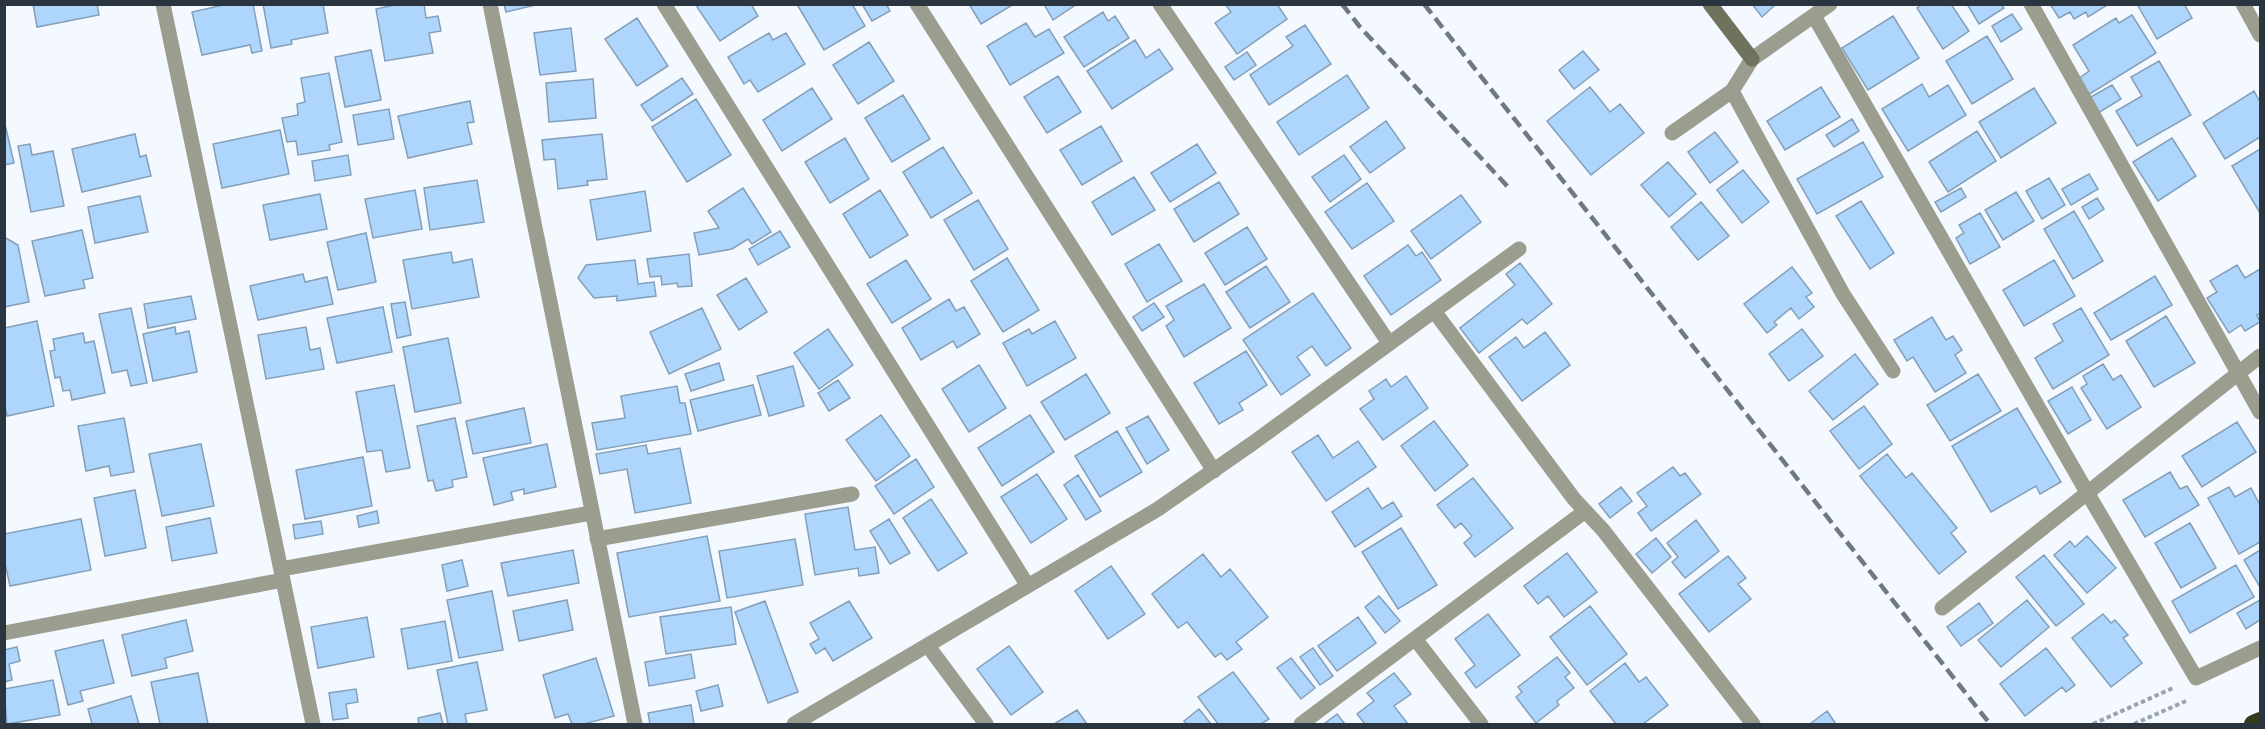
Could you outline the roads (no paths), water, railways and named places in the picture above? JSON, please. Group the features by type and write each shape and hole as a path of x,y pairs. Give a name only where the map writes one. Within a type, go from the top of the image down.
{"highway":[{"path":"2253,724 2260,721"}],"street":[{"path":"163,4 313,724"},
{"path":"490,4 635,724"},
{"path":"664,4 1028,586"},
{"path":"917,4 1214,471"},
{"path":"1160,4 1389,344"},
{"path":"1710,4 1752,59"},
{"path":"1672,133 1732,91 1752,59 1830,4"},
{"path":"2031,4 2260,412"},
{"path":"2242,4 2260,36"},
{"path":"1814,16 2196,678 2260,648"},
{"path":"1732,91 1843,294 1893,370"},
{"path":"794,724 1158,509 1214,471 1519,249"},
{"path":"1434,311 1584,512 1604,530 1753,724"},
{"path":"1942,608 2260,356"},
{"path":"597,539 852,494"},
{"path":"1301,724 1584,512"},
{"path":"4,633 591,513"},
{"path":"1416,639 1481,724"},
{"path":"928,646 986,724"}],"railway":[{"path":"1342,4 1360,27 1508,187"},
{"path":"1424,4 1990,724"}]}
